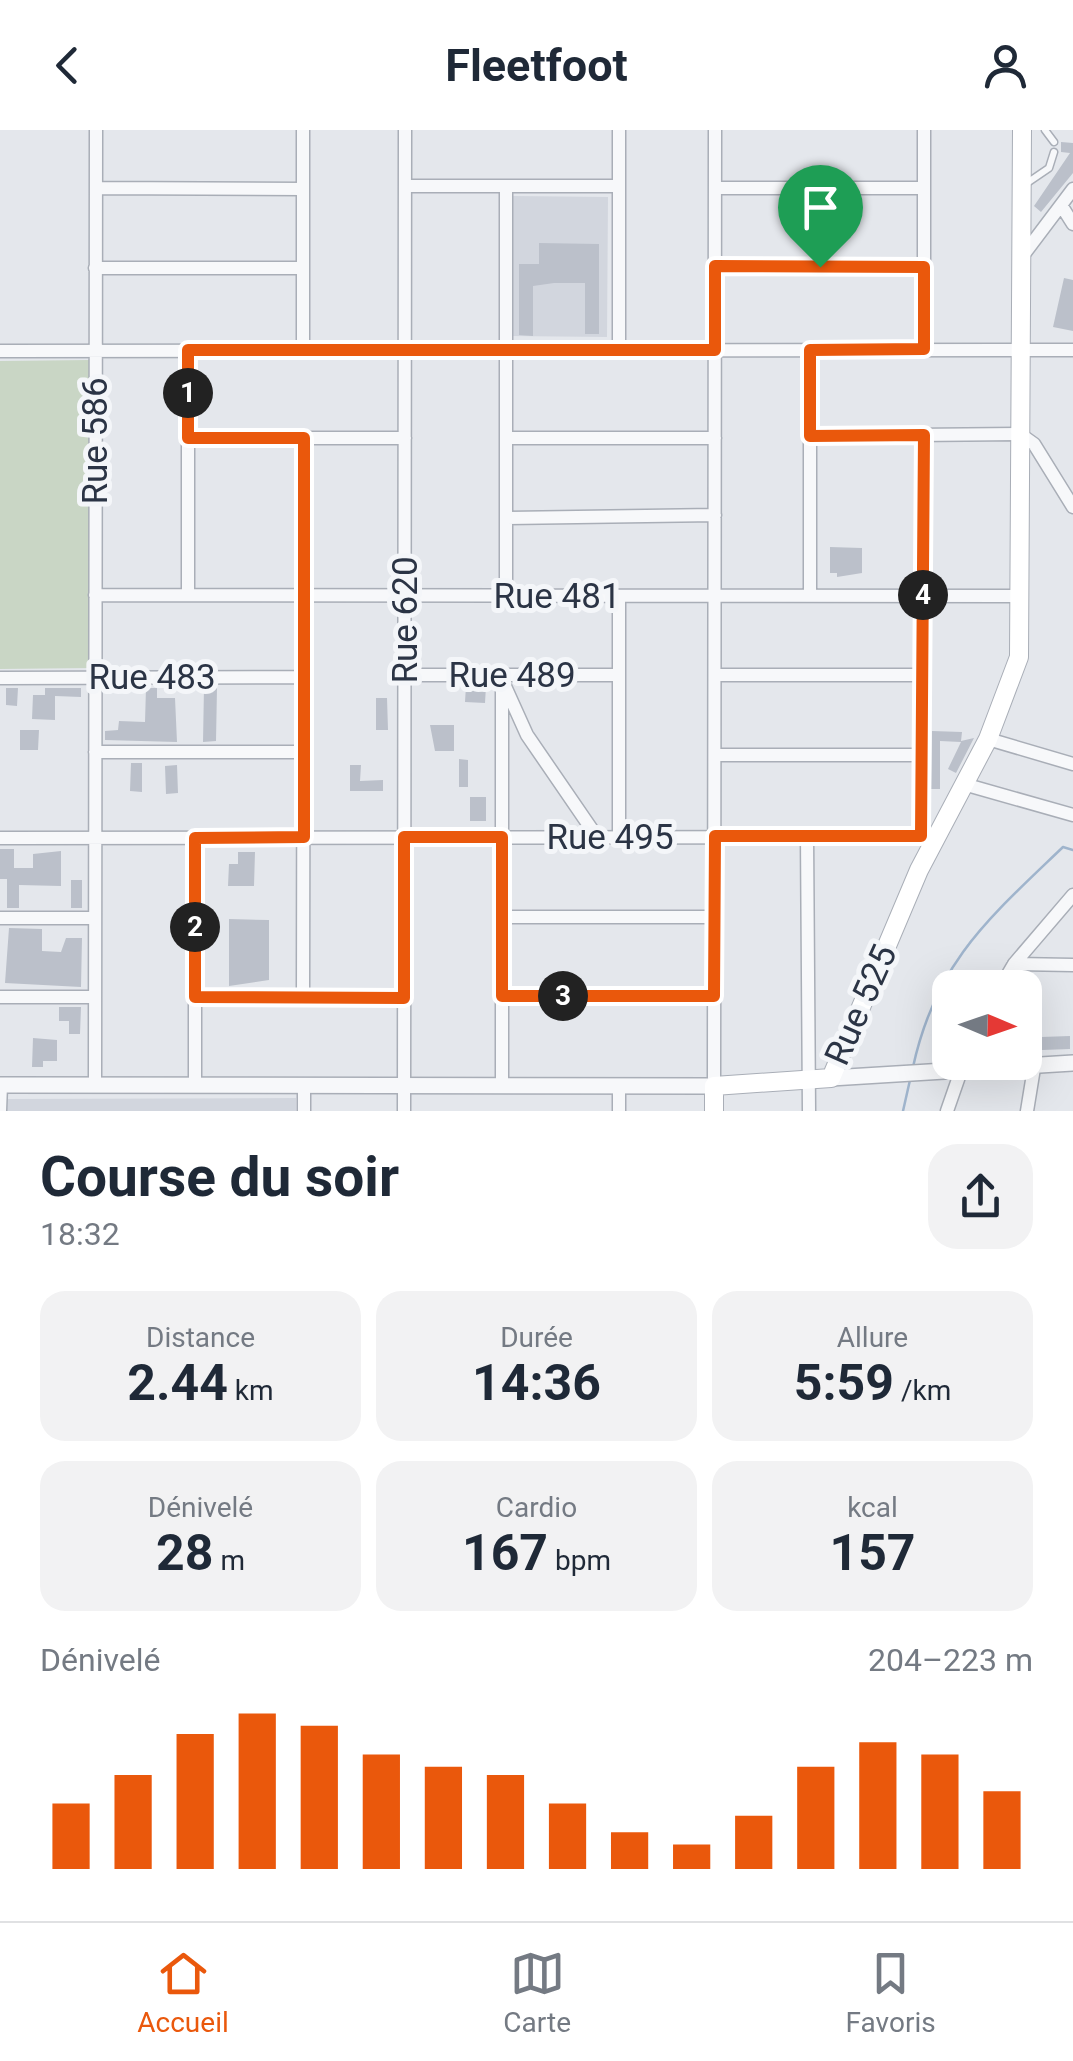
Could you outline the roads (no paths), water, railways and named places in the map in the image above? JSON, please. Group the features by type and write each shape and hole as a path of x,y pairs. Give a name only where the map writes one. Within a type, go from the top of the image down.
{"main road":[{"name":"Rue 525","path":"714,1086 831,1078 929,837 967,785 1019,657 1022,130"},
{"path":"714,1086 714,1111"}],"street":[{"name":"Rue 586","path":"94,1086 96,130"},
{"path":"303,130 303,350"},
{"name":"Rue 620","path":"404,1111 405,130"},
{"path":"619,130 619,350"},
{"path":"714,1086 715,130"},
{"path":"924,130 924,349"},
{"path":"405,186 619,186"},
{"path":"506,186 506,596"},
{"path":"96,188 303,188"},
{"path":"715,188 924,188"},
{"path":"1022,258 1073,189"},
{"path":"1061,205 1073,224"},
{"path":"715,266 924,267"},
{"path":"96,268 303,268"},
{"path":"0,351 1021,349 1071,353"},
{"path":"188,350 188,596"},
{"path":"810,350 810,596"},
{"path":"810,436 1020,434 1034,444 1073,507"},
{"path":"924,435 922,755 929,837"},
{"path":"188,438 405,438"},
{"path":"303,997 304,438"},
{"path":"506,438 715,438"},
{"path":"506,518 715,515"},
{"name":"Rue 481","path":"95,595 1020,596"},
{"path":"619,596 619,837"},
{"name":"Rue 489","path":"404,674 502,678 619,675"},
{"path":"715,675 922,675"},
{"name":"Rue 483","path":"0,678 304,677"},
{"path":"502,678 502,1086"},
{"path":"502,678 528,735 597,837"},
{"path":"988,739 1073,764"},
{"path":"95,752 304,752"},
{"path":"715,755 922,755"},
{"path":"967,785 1073,815"},
{"path":"808,836 809,1111"},
{"name":"Rue 495","path":"0,838 929,837"},
{"path":"195,838 195,1086"},
{"path":"1010,970 1073,895"},
{"path":"502,917 714,918"},
{"path":"0,918 95,918"},
{"path":"1014,964 1073,965"},
{"path":"502,996 714,996"},
{"path":"0,997 95,997"},
{"path":"195,997 404,998"},
{"path":"1042,1062 1073,1062"},
{"path":"831,1078 932,1070"},
{"path":"947,1111 958,1080"},
{"path":"1028,1111 1032,1080"},
{"path":"0,1085 0,1111"},
{"name":"Rue 525","path":"0,1085 714,1086"},
{"path":"304,1086 304,1111"},
{"path":"619,1111 620,1086"}],"lane":[{"path":"1045,130 1054,142"},
{"path":"1022,186 1049,168 1054,152"}],"waterway":[{"path":"913,1067 936,998 968,945 1063,847 1073,850"},
{"path":"903,1111 910,1080"}]}
